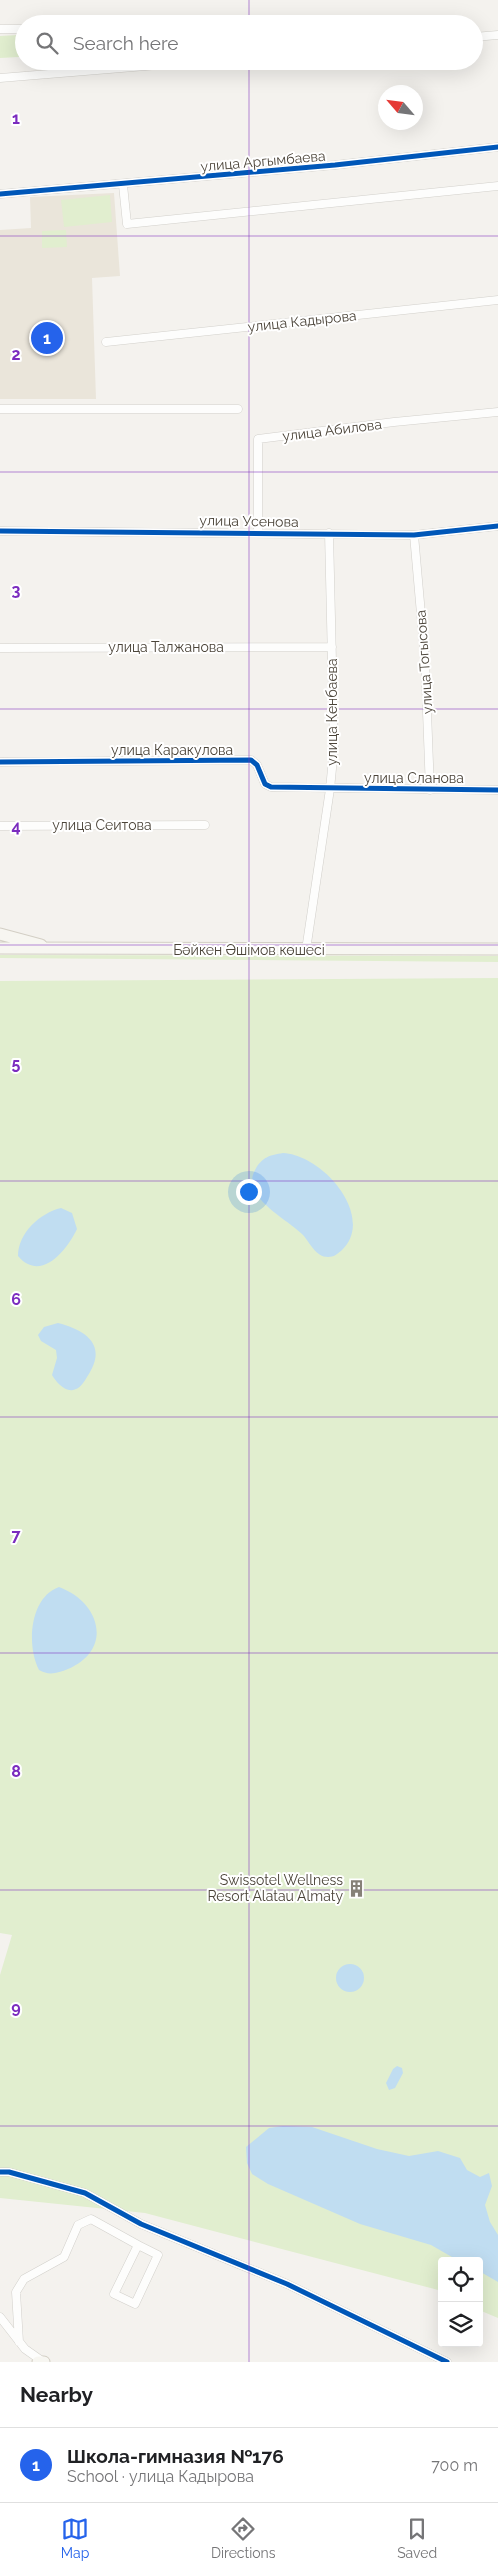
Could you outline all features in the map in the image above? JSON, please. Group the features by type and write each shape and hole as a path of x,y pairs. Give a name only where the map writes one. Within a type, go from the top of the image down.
{"main road":[{"path":"0,934 57,949"},
{"name":"Бәйкен Әшімов көшесі","path":"0,948 498,949"}],"street":[{"path":"0,28 15,29"},
{"path":"483,36 498,35"},
{"path":"0,78 89,70"},
{"name":"улица Аргымбаева","path":"0,194 123,185 498,147"},
{"path":"123,185 127,224 498,186"},
{"name":"улица Кадырова","path":"106,342 498,300"},
{"path":"0,409 238,409"},
{"name":"улица Абилова","path":"258,532 258,439 394,422 498,412"},
{"name":"улица Усенова","path":"0,531 414,535 498,526"},
{"name":"улица Кенбаева","path":"306,950 330,789 334,748 329,533"},
{"name":"улица Тогысова","path":"414,535 425,659 430,790"},
{"name":"улица Талжанова","path":"0,648 332,647"},
{"name":"улица Каракулова","path":"0,762 250,760 257,765 265,784 271,787 330,789"},
{"name":"улица Сланова","path":"330,789 498,790"},
{"name":"улица Сеитова","path":"0,826 205,825"},
{"path":"0,2172 9,2172 85,2193 141,2224 287,2284 447,2362"},
{"path":"19,2342 16,2292 24,2279 64,2257 78,2225 91,2219 158,2255 136,2304 114,2294 138,2245"},
{"path":"0,2317 19,2342 41,2362"}],"shaded area":[{"path":"114,193 120,276 92,278 96,399 0,399 0,230 31,228 30,197"}],"green space":[{"path":"15,35 15,57 0,58 0,36"},
{"path":"110,195 112,222 64,227 61,200"},
{"path":"66,230 67,247 42,248 42,231"},
{"path":"0,955 498,956 498,962 0,958"},
{"path":"498,978 498,2318 483,2312 483,2257 438,2257 438,2290 145,2213 0,2198 0,1975 12,1935 0,1933 0,981"}],"water":[{"path":"283,1153 299,1156 314,1165 329,1176 341,1190 349,1206 353,1222 351,1237 341,1251 335,1255 330,1257 320,1255 303,1235 268,1207 254,1189 252,1180 260,1162 267,1157"},
{"path":"61,1208 72,1213 77,1229 73,1237 60,1254 44,1265 36,1266 27,1263 18,1256 19,1248 26,1232 45,1214"},
{"path":"58,1323 69,1326 86,1335 92,1341 95,1348 96,1357 93,1366 82,1385 73,1390 64,1388 52,1375 57,1358 56,1350 41,1341 38,1335 44,1327"},
{"path":"59,1587 73,1594 84,1603 92,1614 96,1626 96,1638 92,1650 83,1660 68,1669 46,1673 39,1670 35,1660 32,1635 33,1623 36,1611 42,1601 49,1592"},
{"path":"350,1964 360,1968 364,1978 360,1988 350,1992 340,1988 336,1978 340,1968"},
{"path":"397,2066 402,2068 403,2073 395,2088 389,2090 386,2083 393,2069"},
{"path":"283,2126 312,2127 377,2149 409,2156 438,2151 460,2158 467,2170 480,2177 489,2173 492,2186 485,2205 490,2222 498,2235 498,2282 483,2273 483,2257 452,2257 431,2245 360,2224 268,2184 252,2174 247,2163 246,2147 269,2128"}],"cycle path":[{"path":"0,194 335,165 498,147"},
{"path":"0,531 414,535 498,526"},
{"path":"0,762 251,760 257,765 265,784 271,787 498,790"},
{"path":"0,2172 9,2172 85,2193 141,2224 287,2284 447,2362"}],"place":[{"name":"Школа-гимназия №176","path":"47,338"},
{"name":"Swissotel Wellness Resort Alatau Almaty","path":"357,1888"}]}
